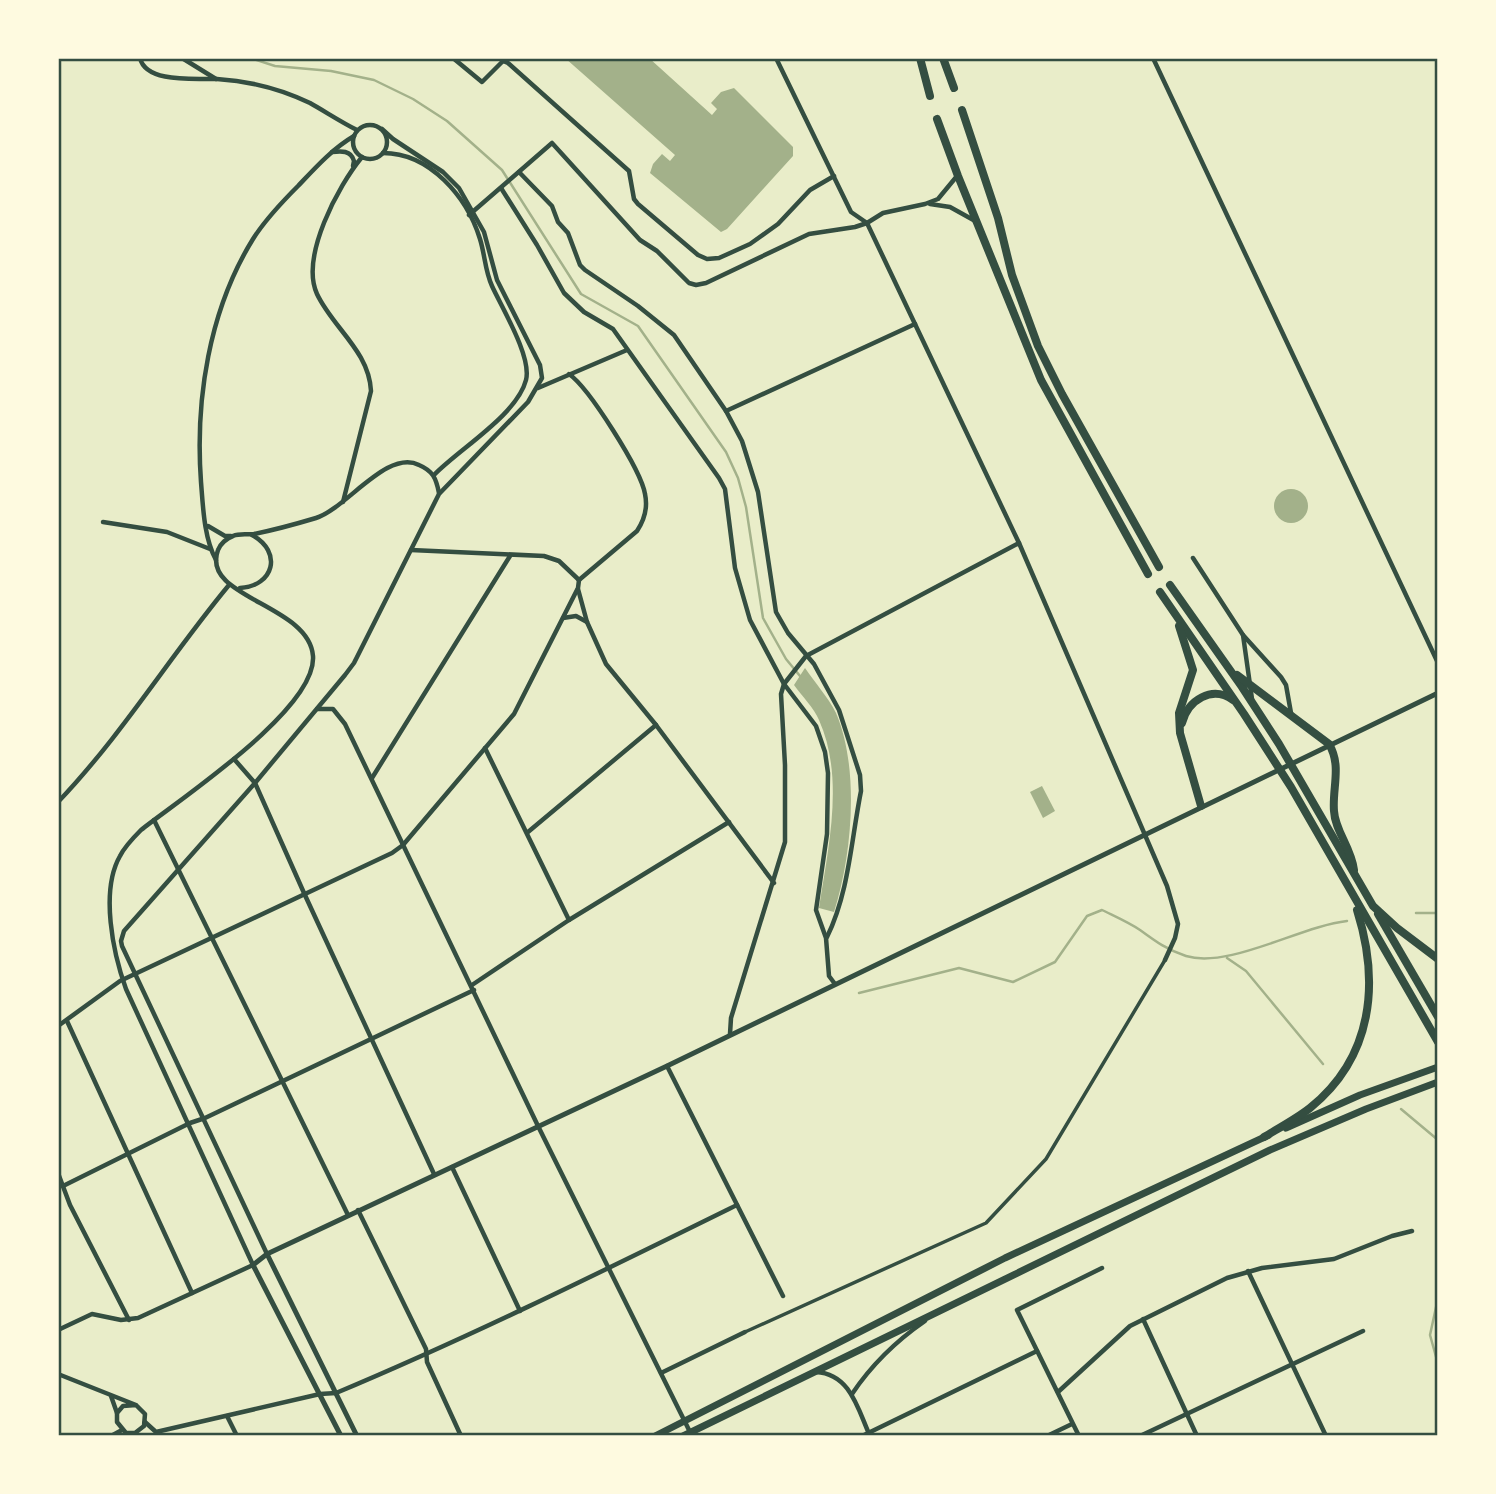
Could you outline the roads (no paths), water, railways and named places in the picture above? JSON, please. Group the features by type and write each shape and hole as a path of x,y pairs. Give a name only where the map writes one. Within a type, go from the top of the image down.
{"highway":[{"path":"920,58 930,96"},
{"path":"943,58 954,88"},
{"path":"962,110 998,218 1012,275 1038,346 1159,567"},
{"path":"937,119 1041,380 1148,574"},
{"path":"1170,585 1253,703 1302,781 1438,1017"},
{"path":"1160,592 1291,787 1438,1042"},
{"path":"1177,616 1193,670 1179,713 1181,733 1200,806"},
{"path":"1230,670 1329,744 1336,761 1334,812 1352,855 1354,873"},
{"path":"1181,733 1186,710 1192,703 1209,694 1231,698 1244,714"},
{"path":"1264,1137 1310,1108 1335,1084 1359,1041 1369,1001 1370,970 1365,934 1354,897"},
{"path":"1373,906 1438,959"}],"main road":[{"path":"655,1436 1004,1258 1264,1137 1360,1096 1438,1067"},
{"path":"689,1435 812,1372 1270,1150 1438,1082"}],"street":[{"path":"140,58 149,71 163,76 255,83 276,89 308,102 357,130"},
{"path":"182,58 216,79"},
{"path":"453,58 482,82 503,61 508,63 629,171 634,199 638,204 698,255 707,259 719,258 750,244 778,224 810,190 834,176"},
{"path":"661,1374 745,1332 986,1223 1046,1158 1165,960 1178,924 1174,905 1145,833 1019,543 867,223 852,212 776,58"},
{"path":"1153,58 1438,663"},
{"path":"357,1436 267,1254 121,941 124,931 255,783 354,663 439,494 528,401 542,378 542,369 497,280 488,240 452,180 382,129 365,125 357,130 354,136 354,149 362,157 369,159 383,153 408,157 451,186 471,213 481,241 489,278 525,362 527,374 523,389 514,403 434,475"},
{"path":"382,129 387,141 383,153"},
{"path":"251,534 265,543 271,555 270,569 264,580 252,587 239,588 229,585 221,577 211,549 200,456 200,425 208,362 222,306 238,267 255,236 288,196 331,152 354,136"},
{"path":"471,213 552,143 640,240 696,285 706,283 809,234 867,223 883,213 925,204 937,199 958,176"},
{"path":"331,152 345,151 351,154 354,161 352,168"},
{"path":"343,503 371,391 370,377 363,361 318,296 312,267 333,202 352,168 362,157"},
{"path":"519,172 552,206 558,222 568,233 580,265 674,335 726,411 742,441 758,492 776,612 804,658 814,664 839,710 862,782 844,893 838,914 826,938"},
{"path":"500,188 564,293 584,312 613,329 725,489 735,568 754,632 784,684 816,726 821,737 828,773 827,834 816,910 826,938 829,976 835,984"},
{"path":"925,204 950,207 978,222"},
{"path":"726,411 915,324"},
{"path":"537,388 627,350"},
{"path":"58,1026 122,980 392,853 403,845 514,714 578,588 579,580 637,531 646,511 641,481 607,422 577,380 569,374"},
{"path":"207,526 225,536 233,536 318,517 343,503 380,472 398,463 411,461 434,475 439,494"},
{"path":"103,522 167,532 211,549"},
{"path":"216,561 222,544 233,536"},
{"path":"730,1034 731,1018 785,842 784,726 781,694 784,684 804,658 1019,543"},
{"path":"411,550 544,556 559,561 579,580"},
{"path":"371,779 510,556"},
{"path":"1193,558 1243,635 1281,677 1286,685 1291,714"},
{"path":"58,802 123,728 188,634 229,585"},
{"path":"239,588 258,604 298,625 313,654 310,671 281,715 234,759 141,830 119,857 110,890 113,929 122,980 254,1265 341,1436"},
{"path":"578,588 587,622 606,664 656,725 774,883"},
{"path":"562,619 576,616 587,622"},
{"path":"1243,635 1253,703"},
{"path":"58,1330 92,1314 129,1320 138,1318 254,1265 267,1254 358,1210 667,1066 1200,806 1438,694"},
{"path":"317,709 329,708 338,713 689,1435"},
{"path":"527,832 656,725"},
{"path":"485,748 569,919"},
{"path":"234,759 255,783 434,1174"},
{"path":"155,820 348,1215"},
{"path":"62,1185 284,1081 473,988 569,919 729,822"},
{"path":"67,1021 130,1152 192,1293"},
{"path":"667,1066 783,1296"},
{"path":"452,1166 520,1311"},
{"path":"58,1173 70,1205 129,1320"},
{"path":"58,1374 136,1405 143,1410 145,1422 155,1434 320,1394 336,1394 520,1311 737,1205"},
{"path":"358,1210 426,1349 427,1362 461,1436"},
{"path":"1058,1392 1130,1326 1227,1278 1248,1271 1334,1259 1412,1231"},
{"path":"1079,1436 1017,1310 1102,1268"},
{"path":"1248,1271 1326,1436"},
{"path":"852,1394 880,1359 914,1329 945,1307"},
{"path":"1143,1319 1197,1436"},
{"path":"1140,1436 1363,1331"},
{"path":"862,1436 869,1435 1037,1351"},
{"path":"812,1372 836,1377 845,1384 869,1435"},
{"path":"111,1395 117,1422 122,1430 137,1434 145,1422"},
{"path":"117,1413 123,1406 136,1405"},
{"path":"227,1416 237,1436"},
{"path":"1047,1436 1072,1424"},
{"path":"111,1436 122,1430"}],"waterway":[{"path":"250,58 275,66 331,71 374,80 413,99 447,121 502,170 581,294 638,326 726,452 738,478 746,507 763,618 786,659 800,676"},
{"path":"859,993 959,968 1013,982 1055,962 1087,916 1102,910 1131,924 1173,951 1203,958 1244,952 1308,930 1347,921"},
{"path":"1416,913 1438,913"},
{"path":"1227,958 1246,971 1323,1064"},
{"path":"1401,1109 1438,1140"},
{"path":"1438,1298 1430,1335 1438,1364"}]}
